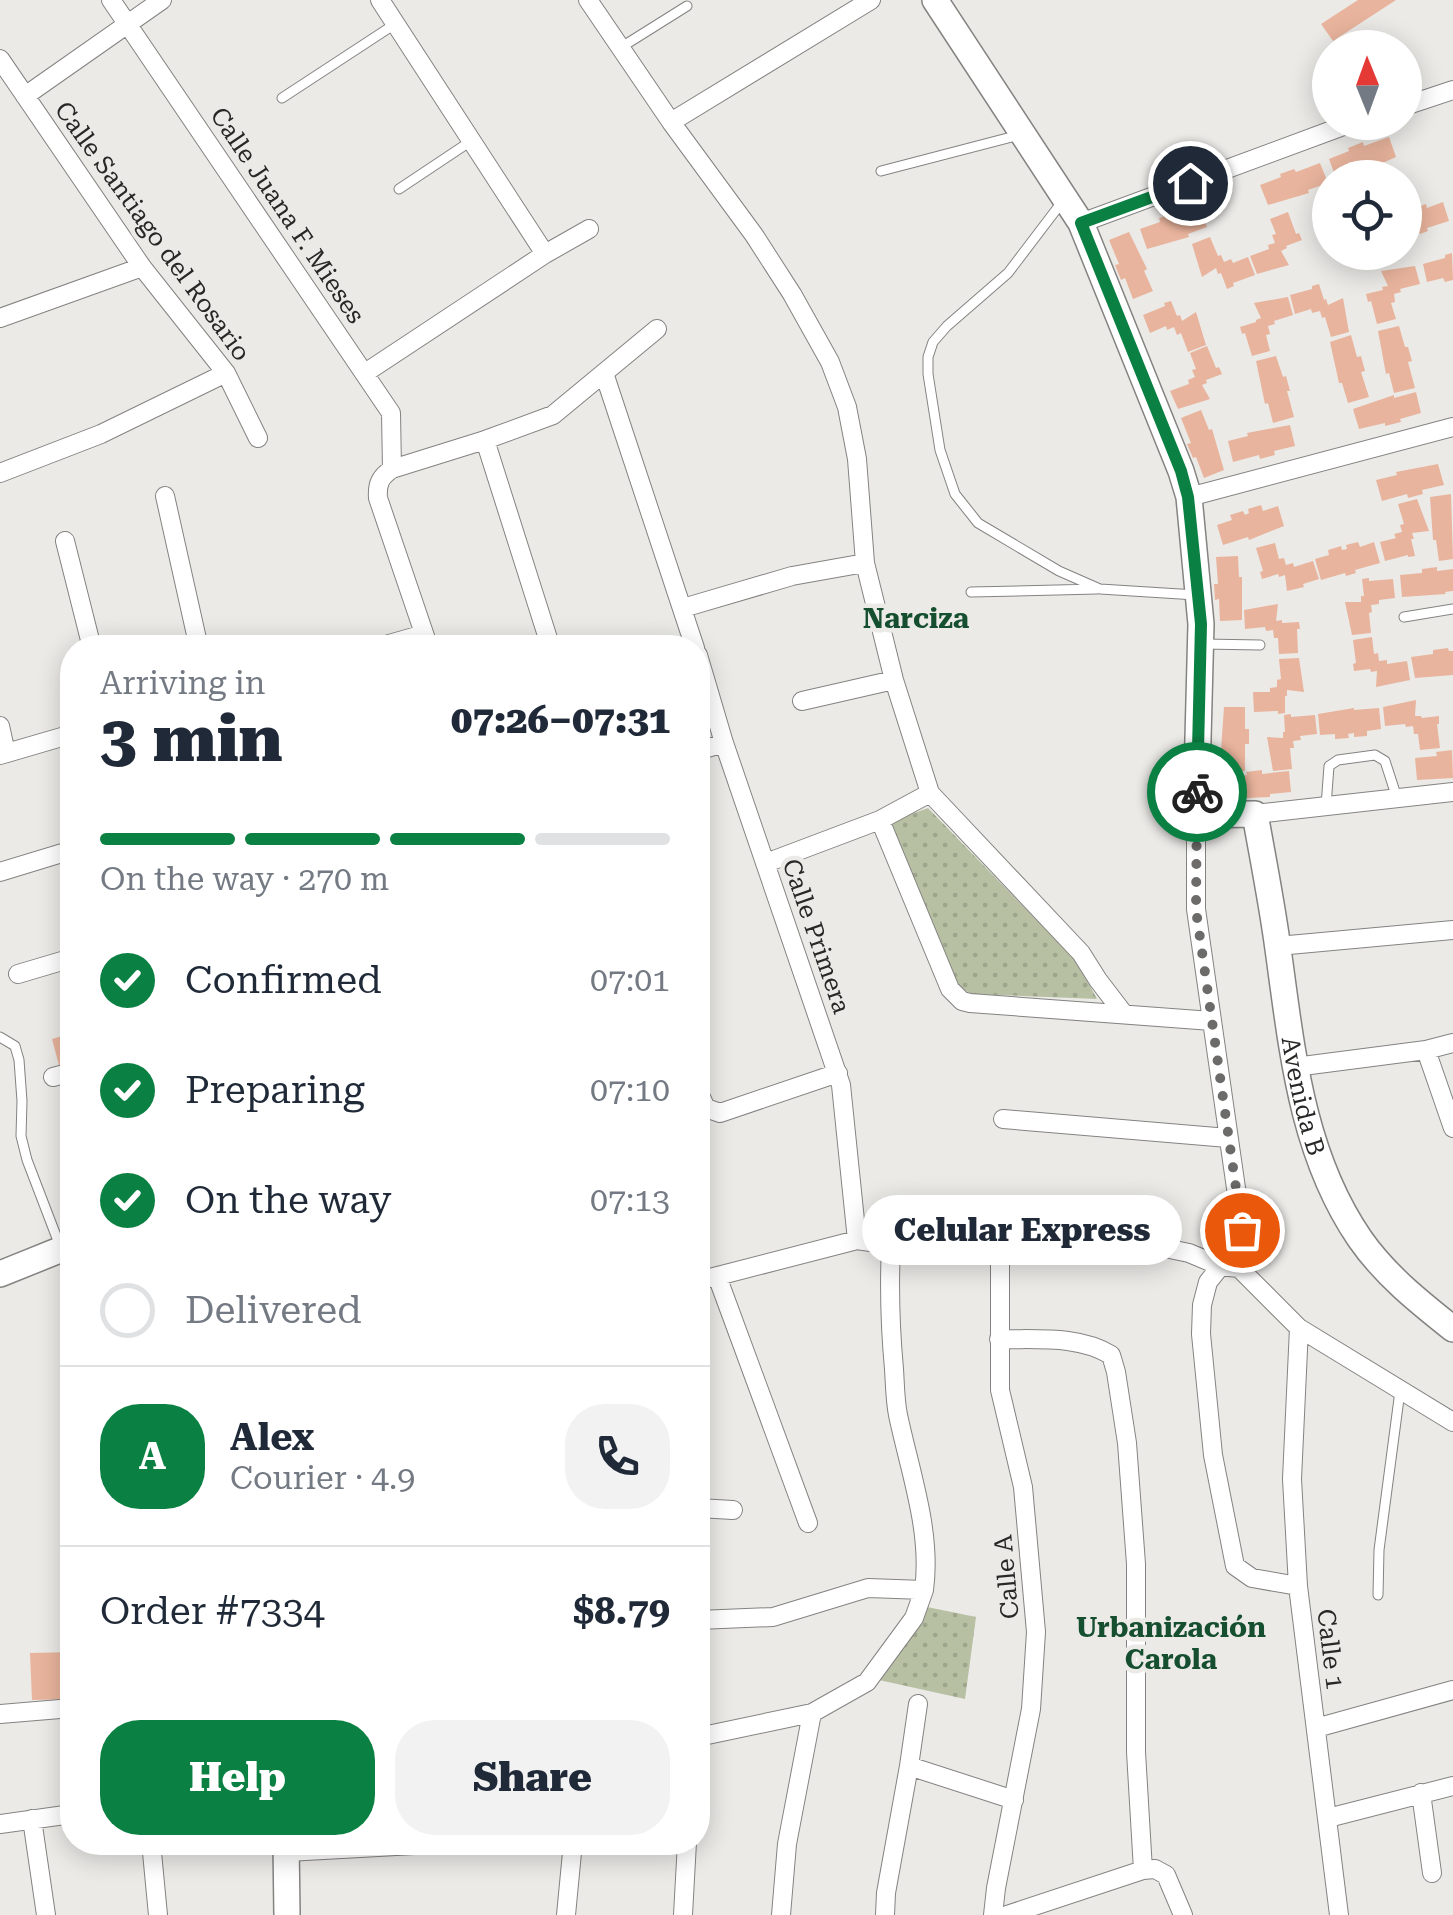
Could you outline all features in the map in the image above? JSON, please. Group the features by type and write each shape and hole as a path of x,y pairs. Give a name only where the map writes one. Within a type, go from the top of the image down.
{"main road":[{"path":"935,0 1081,223 1181,471 1188,497 1199,595 1196,815 1256,814"},
{"name":"Avenida B","path":"1256,814 1295,1067 1309,1130 1327,1180 1360,1240 1404,1290 1453,1328"},
{"path":"0,1274 60,1249"},
{"path":"287,1855 287,1915"}],"street":[{"name":"Calle Juana F. Mieses","path":"111,0 390,413 392,469"},
{"path":"25,96 162,0"},
{"path":"380,0 545,254"},
{"path":"588,0 754,235 830,362 847,406 857,459 866,563 894,680 930,794 1081,953 1124,1014"},
{"path":"671,122 871,0"},
{"name":"Calle Santiago del Rosario","path":"0,58 142,267 226,373 258,438"},
{"path":"1422,100 1453,90"},
{"path":"1081,223 1312,138"},
{"path":"365,374 589,229"},
{"path":"0,318 142,267"},
{"path":"424,635 378,498 382,476 392,469 553,416 657,328"},
{"path":"0,473 101,434 226,373"},
{"path":"604,373 691,635"},
{"path":"1188,497 1453,427"},
{"path":"485,440 547,635"},
{"path":"166,496 196,635"},
{"path":"65,542 89,635"},
{"path":"683,608 792,576 866,563"},
{"path":"802,702 894,680"},
{"name":"Calle Primera","path":"710,696 838,1073 844,1098 856,1240"},
{"path":"0,726 3,754 60,737"},
{"path":"710,747 724,743"},
{"path":"1256,814 1453,792"},
{"path":"766,862 880,820 930,794"},
{"path":"1196,815 1196,910 1242,1230 1240,1242 1208,1282 1202,1305 1201,1334 1213,1455 1235,1566 1252,1578 1298,1586"},
{"path":"880,820 954,995 970,1003 1212,1021"},
{"path":"0,872 60,854"},
{"path":"1278,946 1453,930"},
{"path":"18,974 60,962"},
{"path":"1295,1067 1453,1043"},
{"path":"1426,1050 1453,1128"},
{"path":"710,1109 720,1112 838,1073"},
{"path":"53,1077 60,1075"},
{"path":"1003,1119 1228,1138"},
{"name":"Calle A","path":"993,1915 1031,1709 1036,1632 1023,1487 1000,1390 1000,1234"},
{"path":"710,1277 856,1240 892,1245 937,1236 1098,1234 1240,1268 1299,1328 1453,1422"},
{"path":"710,1734 812,1713 867,1682 914,1618 924,1590 925,1549 914,1479 897,1411 888,1303 892,1245"},
{"path":"717,1276 808,1524"},
{"name":"Calle 1","path":"1299,1328 1292,1478 1298,1586 1338,1915"},
{"path":"1000,1339 1069,1340 1094,1345 1111,1355 1116,1372 1127,1443 1136,1564 1136,1752 1142,1870"},
{"path":"710,1509 733,1510"},
{"path":"710,1619 773,1616 868,1588 924,1590"},
{"path":"1316,1728 1453,1690"},
{"path":"885,1915 918,1704"},
{"path":"0,1714 60,1709"},
{"path":"782,1915 786,1844 812,1713"},
{"path":"909,1766 1014,1800"},
{"path":"1328,1818 1453,1786"},
{"path":"1421,1793 1432,1873"},
{"path":"0,1824 60,1816"},
{"path":"32,1819 46,1915"},
{"path":"152,1855 158,1915"},
{"path":"566,1915 572,1855"},
{"path":"683,1915 686,1855"},
{"path":"1007,1915 1155,1869 1166,1874 1183,1915"}],"lane":[{"path":"620,48 688,6"},
{"path":"282,98 395,24"},
{"path":"881,171 1023,134"},
{"path":"399,190 471,141"},
{"path":"1065,198 1008,272 934,342 928,356 928,374 940,450 955,494 978,522 1059,571 1100,589"},
{"path":"971,592 1100,589 1199,595"},
{"path":"1404,617 1453,609"},
{"path":"1201,644 1260,644"},
{"path":"1326,806 1329,766 1338,760 1375,755 1385,761 1397,798"},
{"path":"0,1037 15,1046 27,1160 60,1234"},
{"path":"1378,1595 1379,1550 1400,1392"}],"green space":[{"path":"928,808 1077,962 1097,999 972,994 956,986 890,822"},
{"path":"927,1607 976,1617 965,1699 879,1680"}],"building":[{"path":"1358,0 1396,0 1350,30 1325,30 1321,24"},
{"path":"1390,140 1396,157 1329,160 1349,151 1348,148 1363,142 1364,146"},
{"path":"1312,166 1309,193 1268,205 1260,185 1281,177 1280,174 1294,169 1296,172"},
{"path":"1443,202 1449,221 1427,228 1422,233 1422,206 1426,204 1427,208"},
{"path":"1200,207 1207,227 1188,234 1189,237 1147,249 1140,229 1160,222 1159,218"},
{"path":"1288,212 1302,240 1281,251 1289,265 1257,274 1250,256 1275,243 1270,219"},
{"path":"1129,232 1153,291 1133,299 1125,278 1121,280 1109,240"},
{"path":"1210,237 1224,262 1248,257 1255,275 1227,289 1216,268 1202,277 1192,244"},
{"path":"1452,253 1453,280 1427,282 1423,264"},
{"path":"1416,270 1420,284 1394,294 1395,302 1391,303 1396,319 1377,324 1366,294 1388,286 1381,271"},
{"path":"1319,284 1328,305 1343,298 1349,332 1331,337 1320,311 1312,313 1311,309 1295,314 1290,295"},
{"path":"1288,297 1293,315 1268,326 1270,351 1252,356 1240,327 1261,318 1254,303"},
{"path":"1171,301 1182,321 1196,312 1206,345 1188,352 1181,333 1177,335 1174,327 1150,333 1143,315"},
{"path":"1399,326 1412,361 1408,362 1415,388 1394,393 1378,331"},
{"path":"1351,335 1357,357 1361,356 1365,371 1361,372 1369,397 1348,403 1330,342"},
{"path":"1207,346 1222,374 1202,385 1210,399 1178,409 1170,391 1189,384 1188,380 1195,377 1190,353"},
{"path":"1276,356 1283,377 1286,376 1294,417 1273,423 1256,361"},
{"path":"1416,392 1421,413 1400,419 1401,422 1359,429 1353,409"},
{"path":"1201,410 1209,430 1212,429 1224,470 1204,478 1187,444 1191,443 1181,418"},
{"path":"1290,425 1295,446 1260,459 1259,455 1233,462 1228,441"},
{"path":"1438,464 1444,485 1408,498 1407,494 1382,501 1376,480"},
{"path":"1451,494 1453,559 1439,561 1433,540 1430,497"},
{"path":"1417,499 1429,531 1412,533 1415,556 1385,561 1380,542 1396,538 1394,534 1402,532 1400,525 1404,524 1398,504"},
{"path":"1261,505 1263,511 1278,506 1284,526 1223,545 1217,525 1232,520 1230,515 1243,511 1245,515 1248,509"},
{"path":"1358,542 1360,547 1374,542 1380,563 1346,576 1345,573 1321,580 1315,559 1329,555 1328,550 1341,546 1342,550 1347,549 1346,545"},
{"path":"1275,543 1279,559 1284,558 1286,565 1293,563 1294,567 1313,561 1319,579 1287,591 1285,575 1262,579 1256,548"},
{"path":"1238,556 1242,620 1220,621 1214,584 1218,584 1216,557"},
{"path":"1437,567 1437,571 1453,569 1453,591 1402,597 1400,575"},
{"path":"1362,579 1393,579 1395,598 1371,605 1371,633 1352,635 1345,602 1361,602"},
{"path":"1278,604 1276,621 1299,622 1298,653 1279,654 1273,630 1245,629 1244,610"},
{"path":"1372,637 1379,661 1407,661 1410,680 1376,687 1377,671 1354,671 1353,640"},
{"path":"1448,648 1453,651 1453,675 1415,678 1411,657"},
{"path":"1299,658 1304,692 1287,690 1285,713 1254,712 1253,692 1270,692 1281,679 1279,659"},
{"path":"1416,700 1415,716 1439,716 1440,748 1420,750 1413,726 1385,726 1383,707"},
{"path":"1224,707 1245,707 1249,744 1245,744 1245,771 1224,771"},
{"path":"1379,708 1381,729 1367,731 1367,736 1348,734 1349,738 1320,735 1318,714"},
{"path":"1284,715 1315,715 1317,734 1293,741 1292,769 1273,771 1267,737 1283,738"},
{"path":"1452,750 1453,778 1417,780 1415,758"},
{"path":"1262,770 1262,774 1289,771 1291,792 1227,799 1224,778"},
{"path":"60,1037 60,1069 52,1039"},
{"path":"60,1652 60,1699 32,1700 30,1653"}],"way so far":[{"path":"1197,792 1196,910 1242,1230"}],"place":[{"name":"Celular Express","path":"1242,1230"}],"district":[{"name":"Narciza","path":"916,618"},
{"name":"Urbanización Carola","path":"1171,1643"}],"route":[{"path":"1190,183 1081,223 1188,497 1201,624 1197,792"}]}
